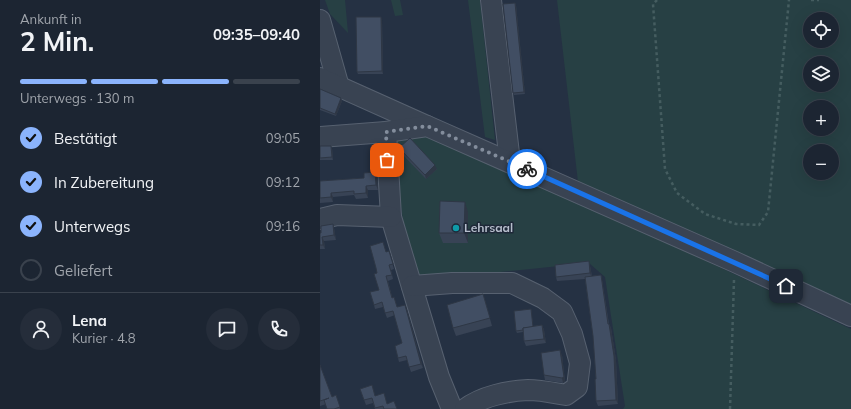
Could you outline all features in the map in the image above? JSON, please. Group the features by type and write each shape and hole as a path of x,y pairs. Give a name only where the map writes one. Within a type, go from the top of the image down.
{"lane":[{"path":"491,0 510,162"},
{"path":"320,20 339,87"},
{"path":"320,78 735,262 851,316"},
{"path":"320,137 386,132 427,126"},
{"path":"386,132 390,216 439,377 452,409"},
{"path":"320,219 337,215 390,216"},
{"path":"412,286 452,283 512,283 543,298 562,312 572,334 580,363 576,388 569,402 529,390 508,392 479,400 465,409"}],"path":[{"path":"657,0 653,4 665,169 677,193 705,214 736,224 759,225 768,212 789,0"},
{"path":"811,0 819,0"},
{"path":"730,409 735,262"}],"green space":[{"path":"325,0 345,0 348,33 330,14"},
{"path":"391,0 400,0 403,15 395,16"},
{"path":"468,0 480,0 495,140 485,137"},
{"path":"557,0 851,0 851,307 623,201 578,182"},
{"path":"427,136 632,226 851,329 851,409 623,409 625,406 605,277 589,263 421,280 404,229 392,137"}],"building":[{"path":"515,3 524,92 513,93 503,4"},
{"path":"356,17 381,17 382,71 357,72"},
{"path":"320,89 341,98 335,114 320,108"},
{"path":"410,138 435,165 425,175 399,148"},
{"path":"320,146 331,146 332,157 320,158"},
{"path":"375,172 376,185 366,186 366,193 354,194 354,191 331,193 331,197 320,198 320,181 364,178 364,173"},
{"path":"440,201 465,202 464,233 439,233"},
{"path":"333,224 334,235 322,237 323,245 320,245 321,226"},
{"path":"383,242 386,252 389,251 393,264 389,265 392,275 386,276 392,298 394,297 397,307 405,305 421,364 409,367 406,356 398,358 395,346 402,343 393,311 385,313 382,302 374,305 370,292 379,290 374,274 377,273 370,246"},
{"path":"589,261 590,273 556,277 555,265"},
{"path":"601,275 614,356 616,400 596,401 593,336 585,277"},
{"path":"483,294 490,318 453,328 447,305"},
{"path":"531,309 533,327 523,328 523,330 516,331 514,311"},
{"path":"542,325 544,339 524,341 523,328"},
{"path":"560,350 564,377 544,375 541,353"},
{"path":"320,365 332,397 336,395 340,407 327,409 324,400 329,398 320,401"},
{"path":"372,385 375,396 384,393 387,404 394,401 397,409 384,409 383,406 375,408 372,398 364,400 360,389"}],"way so far":[{"path":"387,160 386,132 427,126 527,169"}],"place":[{"name":"Lehrsaal","path":"456,228"}],"route":[{"path":"527,169 786,286"}]}
